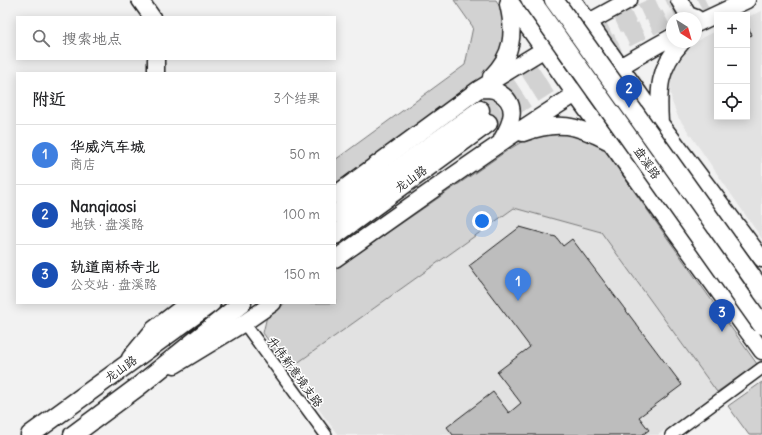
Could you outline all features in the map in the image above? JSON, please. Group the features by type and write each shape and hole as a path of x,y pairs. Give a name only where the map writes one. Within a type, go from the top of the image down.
{"main road":[{"name":"盘溪路","path":"531,0 762,325"},
{"name":"盘溪路","path":"554,0 762,291"},
{"name":"龙山路","path":"336,213 484,116 336,234"},
{"name":"龙山路","path":"30,435 210,304"},
{"name":"龙山路","path":"73,435 139,386 241,304"}],"street":[{"path":"140,0 151,16"},
{"path":"508,0 762,351"},
{"path":"479,89 501,67 511,44 513,24 508,0"},
{"path":"573,0 660,123 762,259"},
{"path":"336,194 479,89 589,22 629,0"},
{"path":"679,0 686,12"},
{"path":"702,20 747,0"},
{"path":"336,258 501,141 620,66 666,40"},
{"path":"660,123 658,97 661,75 672,52 676,48"},
{"path":"156,60 156,72"},
{"path":"479,89 498,91 508,100 512,112 511,123 501,141"},
{"path":"612,143 611,133 613,125 618,117 624,112 640,111 660,123"},
{"path":"501,141 538,127 563,125 583,128 612,143"},
{"path":"124,366 154,329 187,304"},
{"path":"139,386 244,323 272,304"},
{"name":"升伟新意境支路","path":"244,323 326,435"},
{"path":"671,435 762,368"}],"shaded area":[{"path":"454,0 496,0 503,15 504,41 499,58 495,65 477,82 336,185 336,159 465,65 473,27"},
{"path":"762,11 762,239 678,117 672,102 670,88 672,74 688,48 702,48 702,38 714,32 714,120 750,120 750,16"},
{"path":"547,132 572,134 592,142 606,152 757,364 717,392 601,232 514,208 289,369 263,333 267,316 285,304 336,304 336,268 508,150 530,137"},
{"path":"514,208 601,232 717,392 658,435 338,435 289,369"},
{"path":"762,382 762,435 749,435 728,406"}],"building":[{"path":"520,227 556,237 563,246 572,239 682,385 639,417 649,430 642,435 453,435 447,427 493,392 509,413 521,403 497,372 530,347 469,266"}],"tunnel":[{"path":"480,110 596,34 668,0"},
{"path":"488,123 608,47 705,0"}],"place":[{"name":"Nanqiaosi","path":"629,108"},
{"name":"华威汽车城","path":"518,301"},
{"name":"轨道南桥寺北","path":"722,332"}]}
